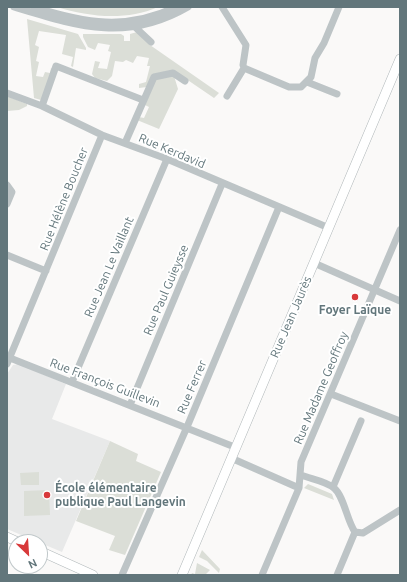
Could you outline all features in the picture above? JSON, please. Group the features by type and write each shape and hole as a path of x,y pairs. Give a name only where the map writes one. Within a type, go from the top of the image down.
{"main road":[{"name":"Rue Jean Jaurès","path":"182,575 399,64"},
{"path":"48,555 93,575"}],"street":[{"path":"14,7 85,27 117,28 135,27 159,20 188,7"},
{"path":"34,7 66,17 106,23 148,18 176,7"},
{"path":"222,7 246,44 243,65 244,68 227,96"},
{"path":"244,68 294,88 301,87 311,77 315,58 340,7"},
{"path":"135,27 151,42"},
{"path":"42,106 56,66 143,100"},
{"path":"125,143 154,77 173,73 185,81"},
{"path":"307,82 337,94"},
{"name":"Rue Kerdavid","path":"7,93 42,106 102,135 167,159 222,184 329,228"},
{"name":"Rue Hélène Boucher","path":"8,361 102,135"},
{"name":"Rue Jean Le Vaillant","path":"72,382 167,159"},
{"name":"Rue Paul Guieysse","path":"130,405 222,184"},
{"path":"7,186 12,192 7,204"},
{"name":"Rue Ferrer","path":"122,575 187,427 279,207"},
{"name":"Rue Madame Geoffroy","path":"262,575 299,488 301,462 400,230"},
{"path":"7,255 46,271"},
{"path":"314,262 400,301"},
{"name":"Rue François Guillevin","path":"8,361 72,382 236,448"},
{"path":"330,394 400,421"},
{"path":"333,487 361,421"},
{"path":"231,458 299,488"},
{"path":"301,475 333,487 337,492 355,532 363,533 400,510"},
{"path":"337,575 355,532"}],"shaded area":[{"path":"57,7 158,7 133,14 108,16 82,13"},
{"path":"27,19 78,34 86,48 86,50 76,48 73,67 71,66 73,57 62,54 66,35 39,31 35,45 39,47 36,61 39,62 36,76 43,77 45,72 50,73 51,68 53,69 41,100 34,98"},
{"path":"137,32 150,45 219,93 214,98 173,70 154,74 147,87 139,88 139,84 146,82 150,66 147,66 149,58 137,56 133,63 126,60 123,62 115,61 112,76 107,81 95,78 92,74 95,61 100,62 98,68 107,69 111,52 108,51 110,45 98,43 95,50 88,47 83,34 121,34 124,36 124,41 130,41 130,34"},
{"path":"174,76 178,89 159,129 137,120 139,117 144,118 149,107 145,105 156,79"},
{"path":"7,96 27,104 27,106 19,110 7,111"},
{"name":"École élémentaire publique Paul Langevin","path":"18,364 66,384 52,419 110,441 62,552 48,546 48,534 19,534 7,529 7,374 13,365"},
{"path":"110,441 138,454 136,461 161,472 125,555 109,550 115,536 76,521"},
{"path":"39,472 39,485 21,485 20,473"},
{"path":"308,484 332,494 334,500 304,488"},
{"path":"49,490 50,515 24,516 24,491"},
{"path":"202,550 220,569 219,573 207,561 199,557"},
{"path":"197,563 210,570 205,575 191,575 192,573 195,574"}],"place":[{"name":"Foyer Laïque","path":"355,297"},
{"name":"École élémentaire publique Paul Langevin","path":"47,495"}]}
